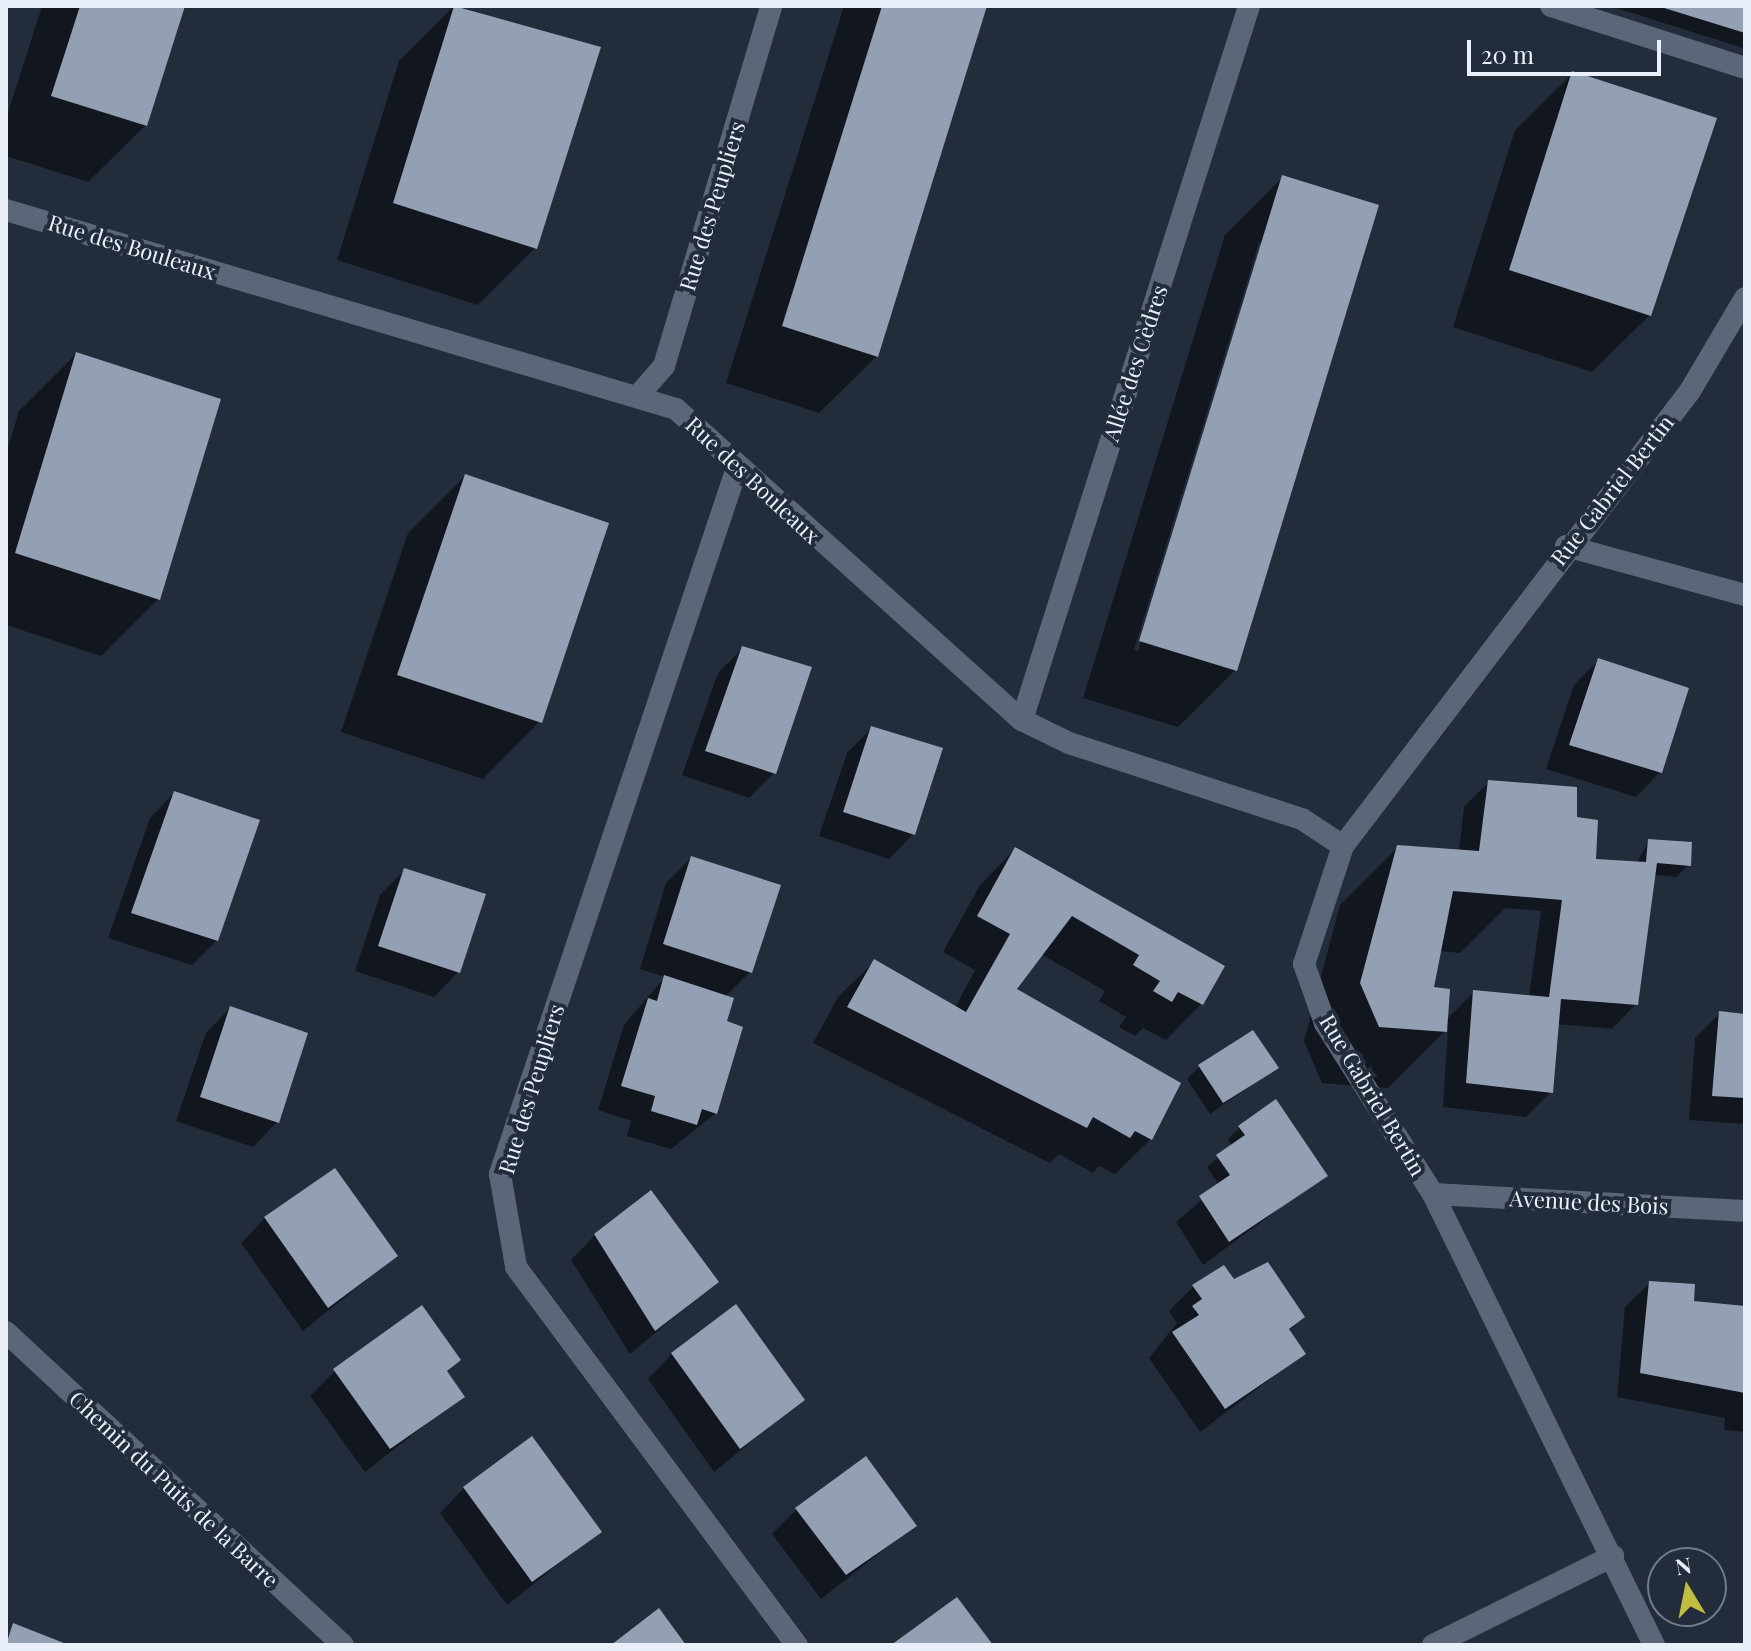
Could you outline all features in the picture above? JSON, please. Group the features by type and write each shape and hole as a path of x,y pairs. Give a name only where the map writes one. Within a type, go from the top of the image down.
{"street":[{"name":"Rue des Peupliers","path":"637,397 664,366 771,6"},
{"name":"Allée des Cèdres","path":"1022,720 1249,6"},
{"path":"1551,6 1745,68"},
{"name":"Rue des Bouleaux","path":"6,210 676,409 737,468 1022,720 1069,743 1302,819 1343,846"},
{"name":"Rue Gabriel Bertin","path":"1654,1645 1433,1194 1325,1023 1304,964 1343,846 1566,546 1690,391 1745,298"},
{"name":"Rue des Peupliers","path":"737,468 500,1174 516,1267 797,1645"},
{"path":"1566,546 1745,595"},
{"name":"Avenue des Bois","path":"1433,1194 1745,1211"},
{"name":"Chemin du Puits de la Barre","path":"6,1332 343,1645"},
{"path":"1433,1645 1613,1556"}],"building":[{"path":"80,6 185,6 147,126 51,96"},
{"path":"454,6 601,47 537,249 393,203"},
{"path":"882,6 987,6 878,357 782,326"},
{"path":"1745,6 1745,33 1661,7"},
{"path":"1572,71 1717,118 1651,316 1509,270"},
{"path":"1282,175 1379,205 1237,671 1139,641"},
{"path":"76,352 221,399 160,600 15,553"},
{"path":"465,474 609,523 542,723 397,675"},
{"path":"742,646 812,667 776,774 705,751"},
{"path":"1598,658 1689,688 1662,773 1569,745"},
{"path":"871,726 943,748 915,835 843,812"},
{"path":"1488,780 1577,787 1577,817 1598,820 1596,859 1646,862 1648,839 1692,842 1691,866 1657,863 1638,1005 1561,999 1553,1093 1466,1083 1473,990 1549,997 1562,900 1453,891 1434,987 1450,989 1447,1032 1379,1027 1360,983 1397,845 1479,851"},
{"path":"174,791 260,820 218,941 131,913"},
{"path":"1015,847 1225,966 1203,1005 1178,992 1172,1002 1153,991 1160,981 1133,965 1139,955 1072,916 1017,989 1181,1083 1152,1140 1135,1131 1130,1138 1093,1117 1087,1128 847,1007 874,959 966,1012 1010,934 977,916"},
{"path":"691,856 781,885 752,973 663,944"},
{"path":"404,868 486,894 460,973 378,946"},
{"path":"664,975 734,998 727,1021 743,1027 717,1114 702,1109 697,1125 651,1111 655,1096 621,1086 648,998 657,1001"},
{"path":"230,1006 308,1033 279,1123 200,1097"},
{"path":"1719,1011 1745,1014 1745,1098 1712,1096"},
{"path":"1253,1030 1279,1068 1223,1103 1198,1065"},
{"path":"1276,1099 1328,1176 1229,1242 1199,1196 1230,1175 1216,1155 1245,1135 1238,1126"},
{"path":"335,1168 398,1256 328,1308 264,1217"},
{"path":"651,1190 719,1282 655,1331 594,1234"},
{"path":"1268,1262 1305,1317 1289,1329 1306,1354 1225,1409 1172,1332 1199,1315 1192,1306 1202,1299 1192,1285 1224,1265 1234,1279"},
{"path":"1649,1281 1695,1284 1694,1301 1745,1306 1745,1393 1640,1373"},
{"path":"736,1304 805,1400 740,1449 671,1353"},
{"path":"422,1305 461,1360 447,1371 465,1397 390,1449 333,1369"},
{"path":"532,1436 602,1532 532,1582 463,1487"},
{"path":"866,1456 917,1526 846,1575 795,1508"},
{"path":"957,1597 993,1645 891,1645"},
{"path":"659,1608 686,1645 611,1645"},
{"path":"13,1623 69,1645 6,1645"}]}
